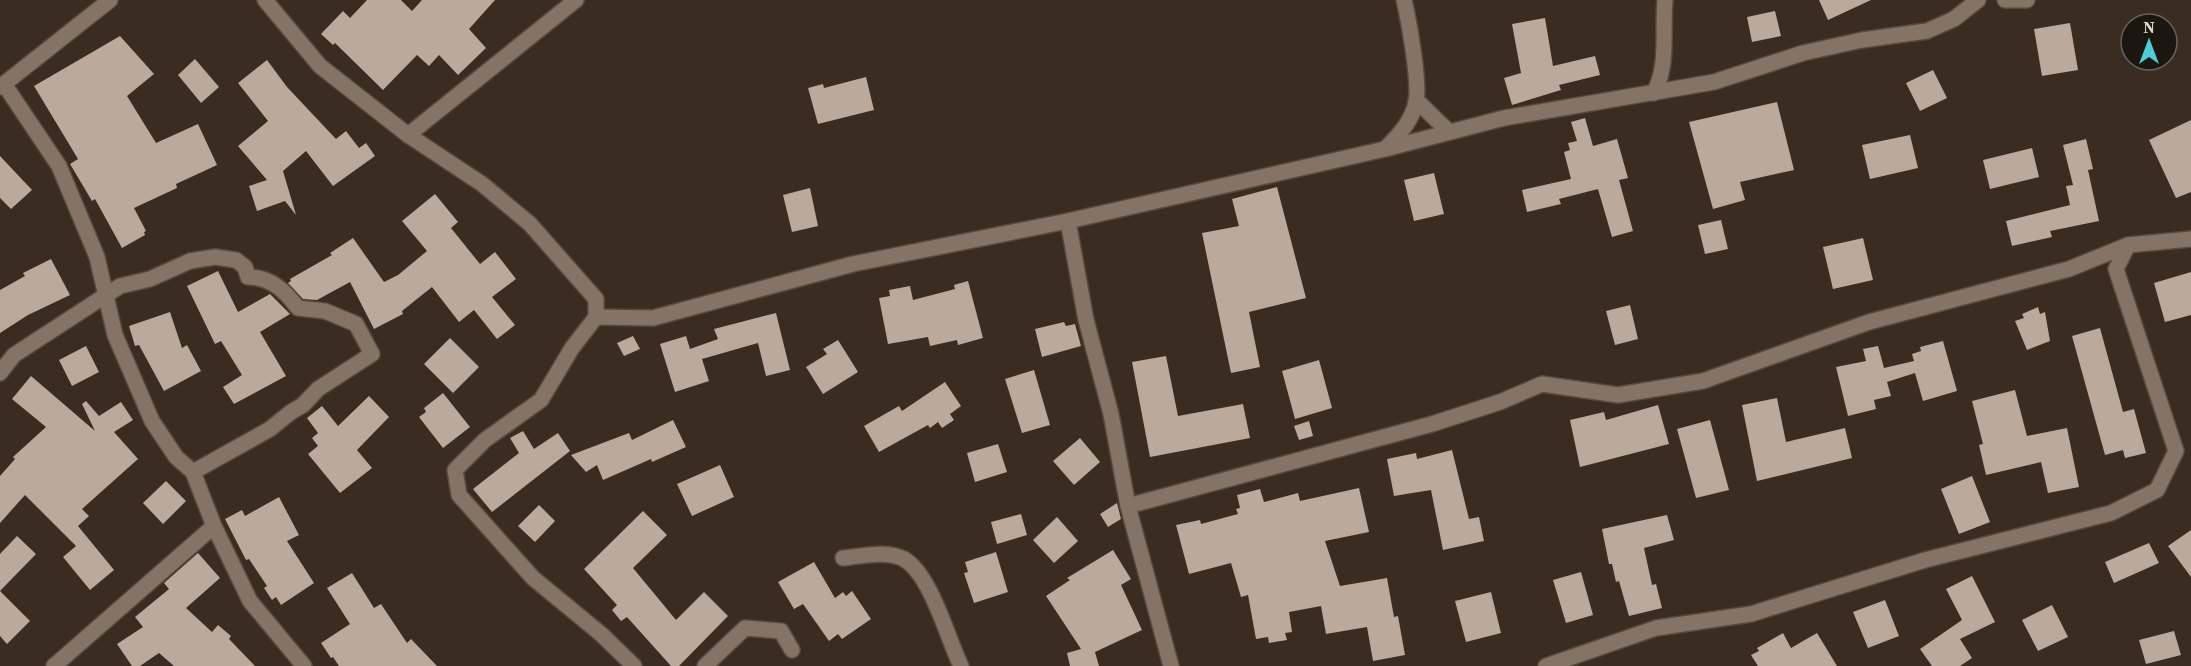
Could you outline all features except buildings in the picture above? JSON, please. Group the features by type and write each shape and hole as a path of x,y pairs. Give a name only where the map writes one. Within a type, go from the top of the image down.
{"street":[{"path":"110,0 2,86 59,166 86,225 115,335 152,422 176,457 193,472 214,526 250,601 304,666"},
{"path":"265,0 320,66 408,135 482,184 530,224 596,300 596,317 572,348 541,400 485,440 455,470 459,495 533,578 601,634 634,666"},
{"path":"408,135 576,0"},
{"path":"1385,148 1403,130 1416,100 1411,32 1404,0"},
{"path":"1654,93 1662,71 1665,0"},
{"path":"596,317 653,318 853,264 1068,221 1385,148 1504,118 1714,82 1803,53 1862,40 1927,31 1961,15 1978,0"},
{"path":"2005,0 2027,0"},
{"path":"1416,100 1448,131"},
{"path":"1068,221 1086,320 1111,414 1128,506 1172,666"},
{"path":"1128,506 1432,424 1500,402 1542,384 1618,395 1702,381 1869,322 2069,269 2128,245 2191,239"},
{"path":"1545,666 1656,628 1751,614 1925,560 2111,513 2157,490 2176,451 2116,269 2128,245"},
{"path":"0,373 14,355 120,286 150,279 203,258 236,260 245,267 248,277 260,277 284,290 298,308 325,311 356,324 372,354 318,389 303,405 270,429 193,472"},
{"path":"54,666 214,526"},
{"path":"843,558 888,555 903,558 917,570 961,666"},
{"path":"705,666 745,628 781,632 792,650"}]}
